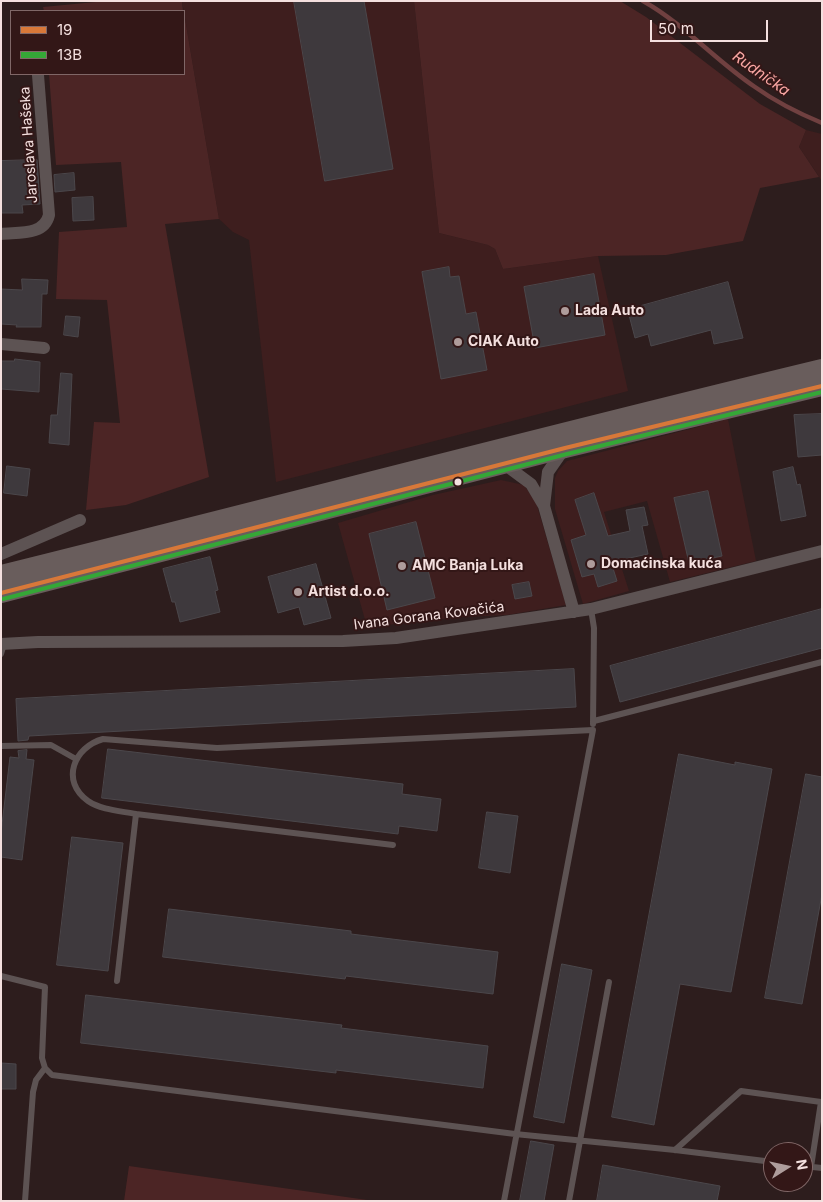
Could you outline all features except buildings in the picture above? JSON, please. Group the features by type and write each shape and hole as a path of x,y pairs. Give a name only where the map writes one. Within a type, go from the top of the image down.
{"main road":[{"path":"1,575 822,369"},
{"path":"1,593 565,448 822,386"}],"street":[{"name":"Jaroslava Hašeka","path":"1,234 40,230 48,219 38,75"},
{"path":"1,344 44,348"},
{"path":"544,506 548,472 565,448"},
{"path":"504,464 531,484 544,506 574,612"},
{"path":"1,554 80,520"},
{"name":"Ivana Gorana Kovačića","path":"2,647 38,642 343,641 396,638 591,609 822,551"}],"lane":[{"path":"504,1201 515,1134 594,730 594,628 591,609"},
{"path":"594,722 822,662"},
{"path":"393,845 136,814 102,806 86,800 75,785 73,768 80,752 86,746 103,739 217,748 594,730"},
{"path":"1,746 51,745 76,759"},
{"path":"117,980 136,814"},
{"path":"1,976 45,988 42,1058 46,1068 52,1075 515,1134 763,1161"},
{"path":"569,1201 609,982"},
{"path":"25,1201 32,1092 36,1080 46,1068"},
{"path":"675,1150 741,1091 820,1102 813,1153"}],"shaded area":[{"path":"106,1 182,1 183,10 44,10 43,7"},
{"path":"182,1 414,1 439,233 488,245 495,249 503,269 598,256 628,391 276,482 249,240 233,232 219,219"},
{"path":"414,1 620,1 646,17 760,104 806,130 799,147 819,177 760,188 743,241 666,255 598,256 503,269 495,249 488,245 439,233"},
{"path":"185,19 219,219 165,224 209,477 126,505 86,510 94,422 120,423 107,300 56,299 59,232 127,227 121,162 56,165 49,75 185,75"},
{"path":"806,130 822,134 822,181 799,147"},
{"path":"728,419 756,561 670,582 647,501 604,512 629,591 583,604 555,509 555,478 558,471 567,461"},
{"path":"501,480 524,485 536,502 566,605 507,615 462,617 367,627 338,523 433,495"},
{"path":"129,1166 367,1200 367,1201 124,1201"}],"waterway":[{"name":"Rudnička","path":"643,1 672,20 727,66 763,92 787,107 822,123"}],"transit line":[{"name":"19","path":"1,593 565,448 822,386"},
{"name":"13B","path":"3,599 567,454 822,392"}],"place":[{"name":"Lada Auto","path":"565,311"},
{"name":"CIAK Auto","path":"458,342"},
{"name":"Domaćinska kuća","path":"591,564"},
{"name":"AMC Banja Luka","path":"402,566"},
{"name":"Artist d.o.o.","path":"298,592"}]}
